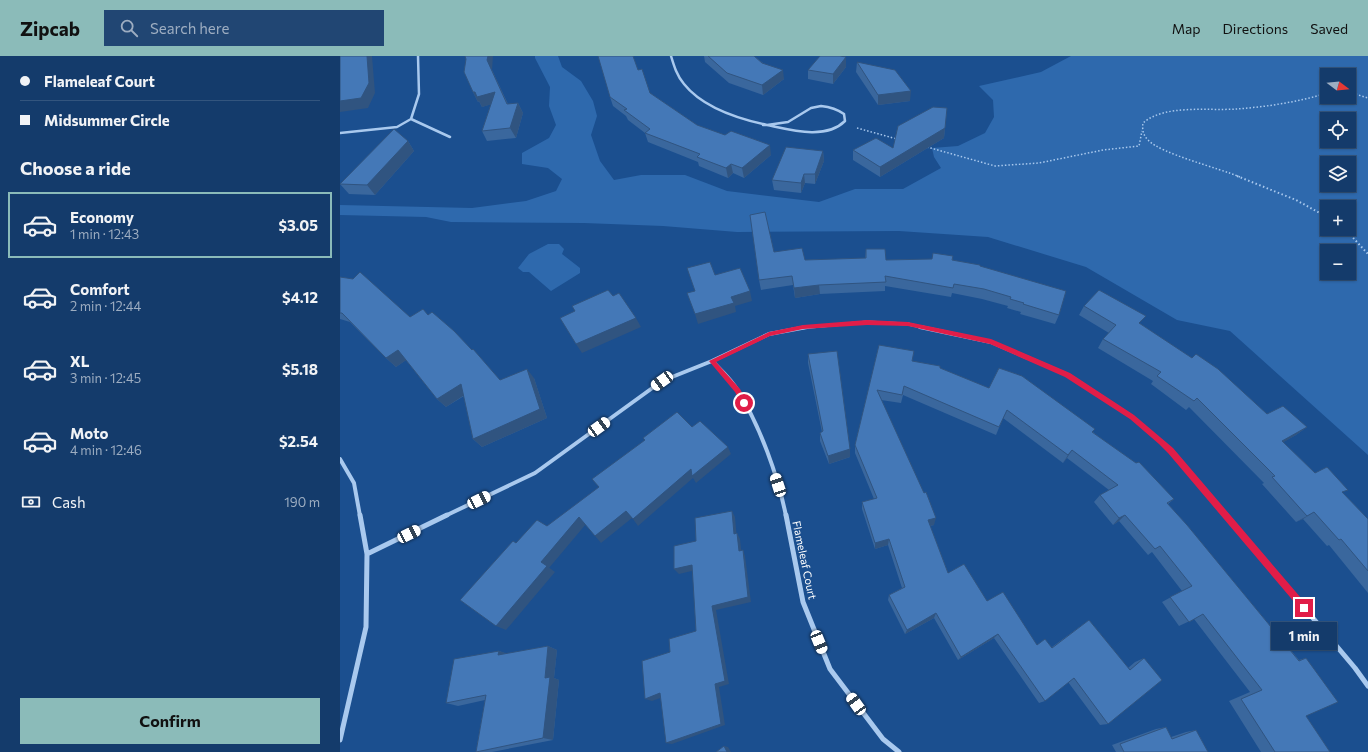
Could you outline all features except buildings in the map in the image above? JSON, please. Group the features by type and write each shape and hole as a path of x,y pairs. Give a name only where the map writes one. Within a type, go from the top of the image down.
{"street":[{"path":"340,133 397,127 411,120 419,94 418,56"},
{"path":"671,56 679,79 687,88 726,113 763,125 820,131 833,129 843,124 845,121 844,114 839,109 819,106 808,109 793,120 785,123 763,125"},
{"path":"411,120 450,137"},
{"path":"367,554 535,473 662,381 712,361 769,334 803,327 867,322 908,324 991,342 1068,375 1132,417 1171,450 1355,668 1368,686"},
{"name":"Flameleaf Court","path":"712,361 738,390 764,442 783,500 803,602 830,669 883,739 899,752"},
{"path":"340,459 354,483 367,554 366,627 340,740"}],"path":[{"path":"1356,94 1368,98"},
{"path":"922,146 995,166 1039,163 1103,150 1140,146 1143,123 1150,117 1162,113 1176,111 1237,109 1309,99 1320,95"},
{"path":"843,124 900,140"},
{"path":"1142,130 1148,140 1164,150 1225,171 1296,200 1320,213"},
{"path":"1351,236 1368,254"}],"shaded area":[{"path":"535,56 558,56 562,67 581,81 593,101 597,116 591,135 600,161 614,180 641,175 685,175 727,191 819,202 855,189 903,189 941,168 934,157 932,148 958,146 985,133 994,117 993,100 979,86 1041,72 1071,56 1368,56 1368,455 1230,331 1177,320 1086,267 988,237 899,231 737,232 663,226 584,223 451,222 426,217 340,215 340,205 472,208 526,201 556,191 562,179 548,168 522,164 522,153 549,138 556,125 549,106 550,87"},
{"path":"548,244 559,244 564,249 562,254 580,268 580,273 551,291 529,272 523,272 518,268 529,254"}],"route":[{"path":"744,403 738,390 712,361 769,334 803,327 867,322 908,324 991,342 1068,375 1132,417 1171,450 1304,608"}]}
